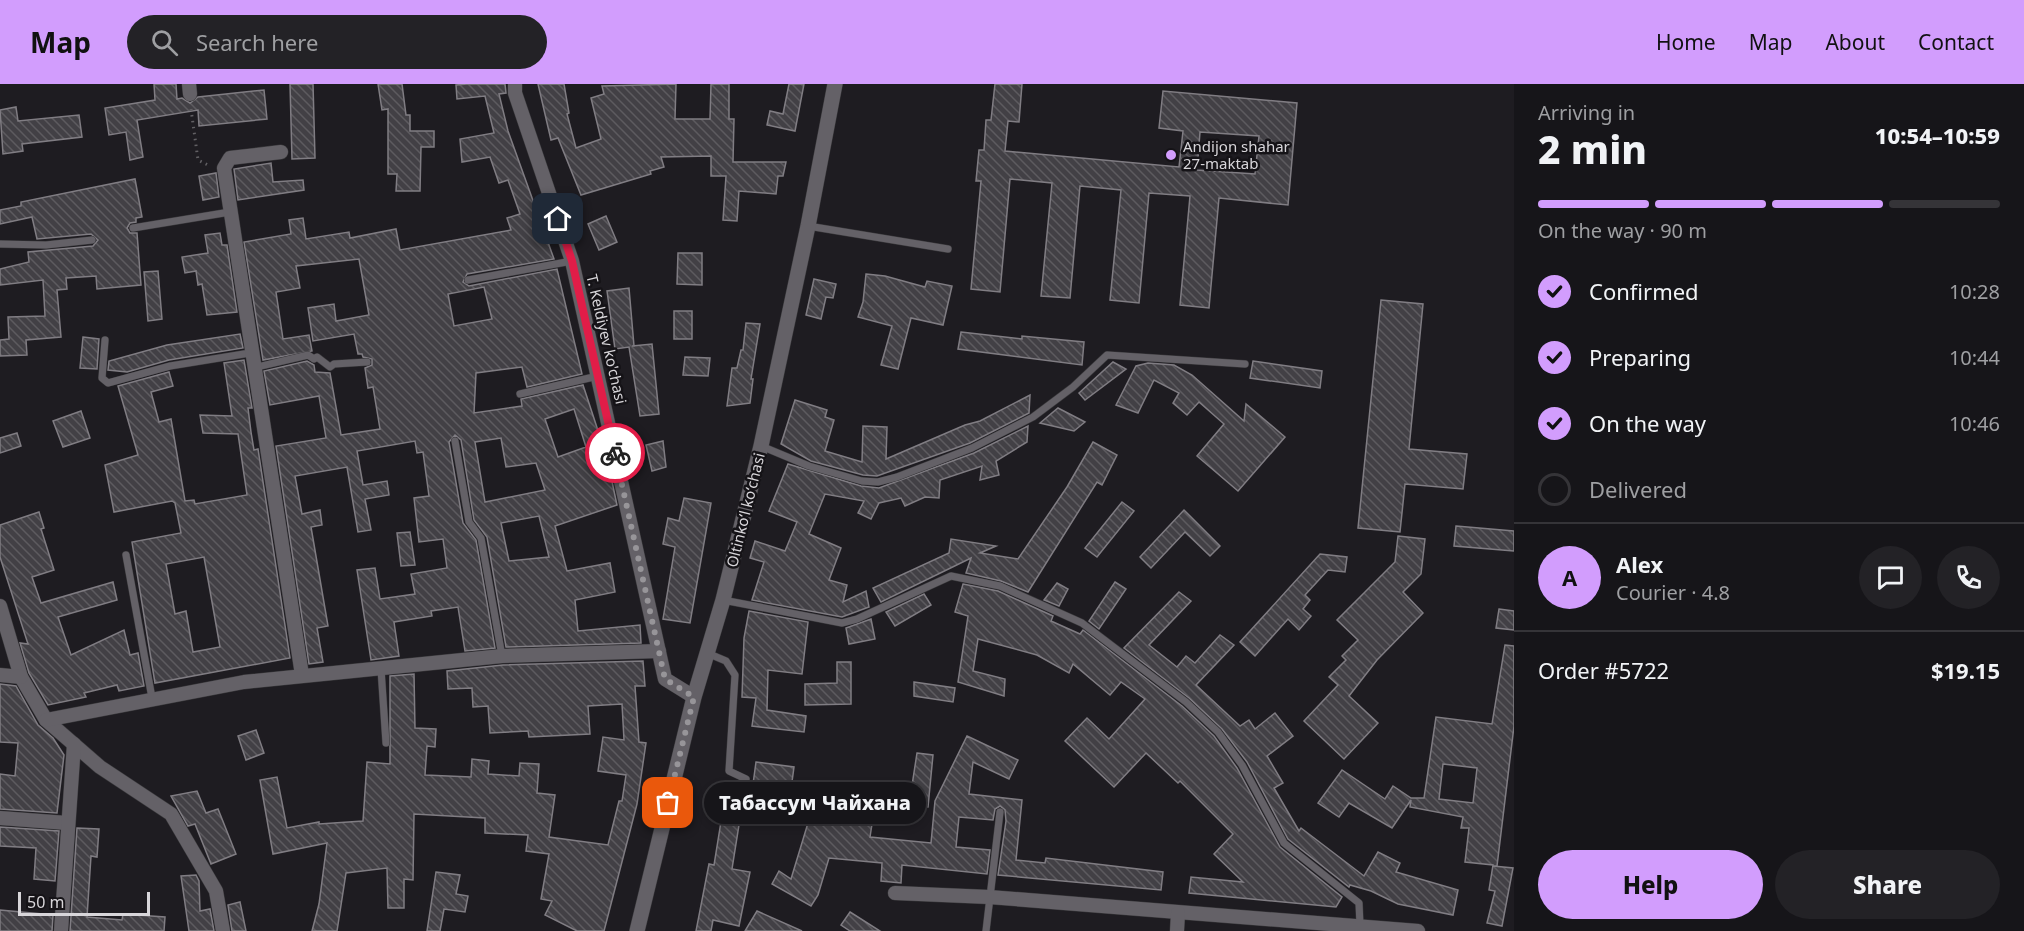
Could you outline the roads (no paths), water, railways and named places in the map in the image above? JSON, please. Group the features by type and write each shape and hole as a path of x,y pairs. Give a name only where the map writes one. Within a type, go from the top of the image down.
{"main road":[{"name":"Oltinkoʻl koʻchasi","path":"637,931 694,697 723,600 761,446 808,226 835,84"}],"street":[{"name":"T. Keldiyev ko'chasi","path":"515,84 515,93 572,261 665,679 694,697"},
{"path":"280,152 230,158 224,168 252,368 302,675"},
{"path":"0,606 21,677 46,720 100,767 171,814 216,891 222,931"},
{"path":"46,720 152,698 244,682 302,675 502,656 659,651"},
{"path":"0,675 21,677"},
{"path":"61,931 74,744"},
{"path":"0,818 67,823"},
{"path":"895,892 989,897 1418,931"},
{"path":"1177,931 1179,913"}],"lane":[{"path":"133,228 230,212"},
{"path":"808,226 948,249"},
{"path":"0,244 46,245 92,240"},
{"path":"468,280 572,261"},
{"path":"105,340 102,378 108,383 170,366 250,353"},
{"path":"252,368 308,355 317,357 330,367 334,364 367,362"},
{"path":"761,446 809,466 862,481 878,482 972,448 1033,417 1107,355 1245,364"},
{"path":"520,393 598,376"},
{"path":"455,441 469,522 481,538 502,656"},
{"path":"126,555 152,698"},
{"path":"723,600 842,623 857,620 951,576 1000,586 1082,623 1186,702 1218,732 1242,765 1284,843 1359,903 1360,928"},
{"path":"707,653 726,661 735,675 729,771 746,779"},
{"path":"381,669 386,743"},
{"path":"986,931 1000,812"}],"place":[{"name":"Andijon shahar 27-maktab","path":"1171,155"},
{"name":"Табассум Чайхана","path":"668,803"}]}
